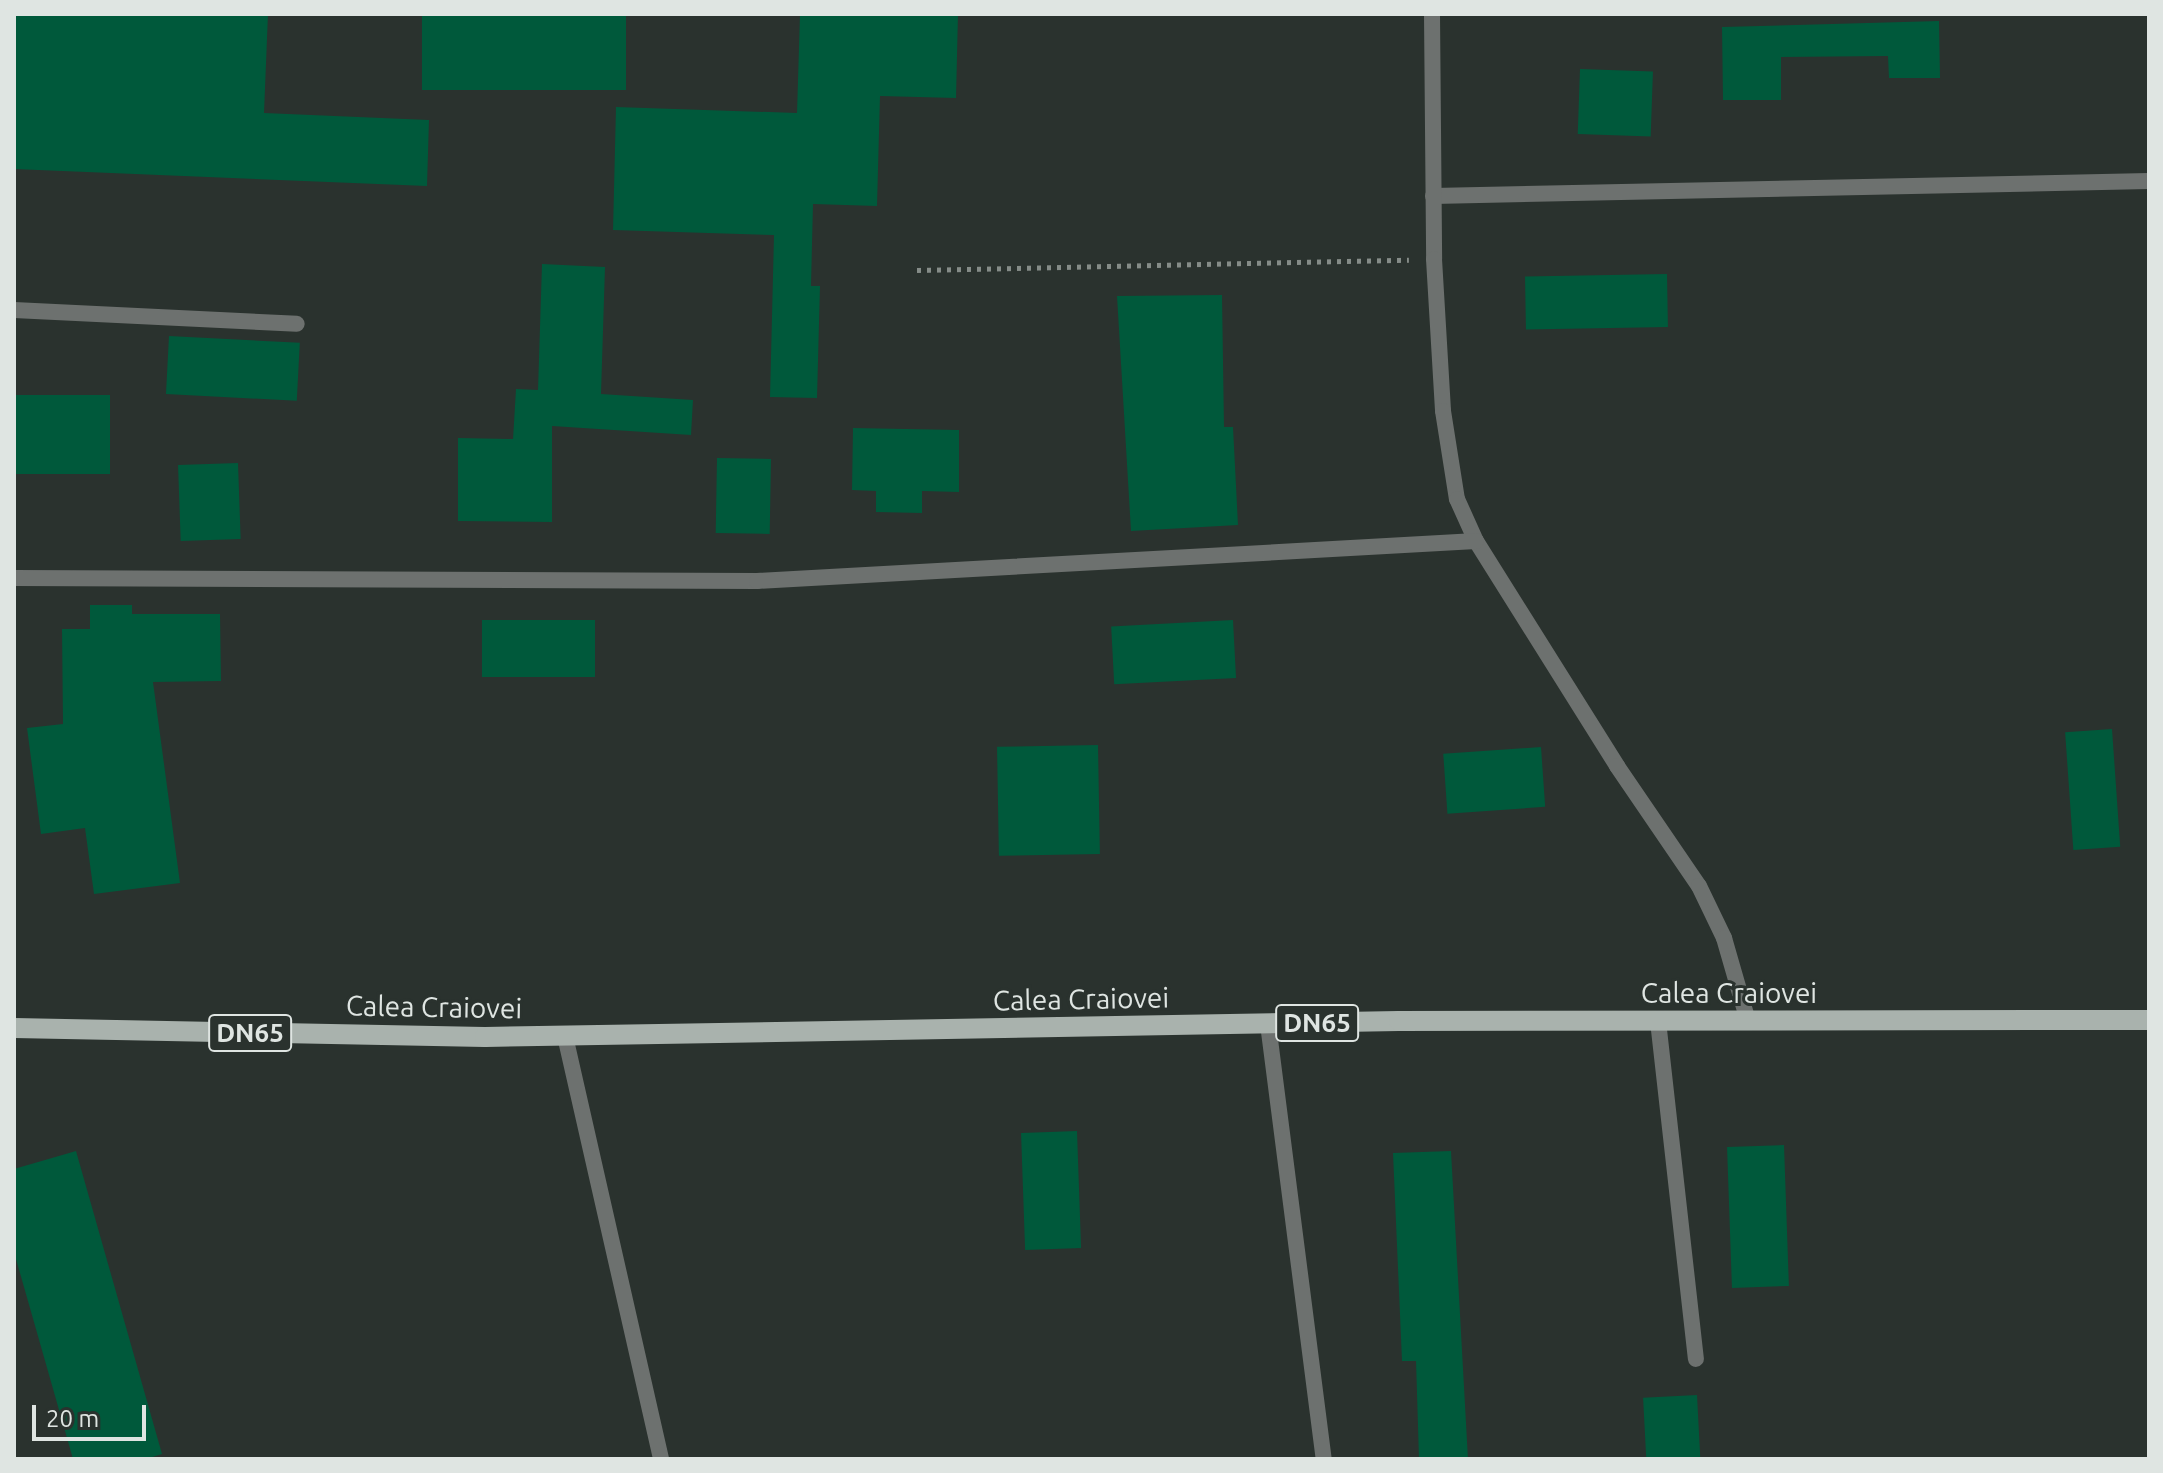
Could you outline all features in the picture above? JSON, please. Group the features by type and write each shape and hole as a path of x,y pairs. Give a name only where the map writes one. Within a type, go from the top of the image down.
{"main road":[{"name":"Calea Craiovei","path":"14,1028 565,1036 1268,1024 2149,1020"}],"street":[{"path":"1432,14 1434,259 1443,411 1457,499 1476,541 1699,886 1724,938 1748,1021"},
{"path":"1433,196 2149,181"},
{"path":"14,310 297,324"},
{"path":"14,578 757,581 1476,541"},
{"path":"1658,1021 1696,1359"},
{"path":"1268,1024 1324,1459"},
{"path":"565,1036 661,1459"}],"path":[{"path":"917,270 1434,259"}],"building":[{"path":"14,14 268,14 264,113 429,120 427,186 14,169"},
{"path":"422,14 626,14 626,90 422,90"},
{"path":"800,14 958,14 956,98 880,96 877,206 813,204 811,286 820,286 817,398 770,397 774,235 613,230 616,107 797,113"},
{"path":"1939,21 1940,78 1889,78 1888,56 1781,57 1781,100 1723,100 1722,27"},
{"path":"1580,69 1653,72 1651,137 1578,134"},
{"path":"542,264 605,267 601,394 693,400 691,435 552,426 552,522 458,521 458,438 513,439 516,389 538,390"},
{"path":"1667,274 1668,327 1526,329 1525,276"},
{"path":"1222,295 1224,427 1233,427 1238,525 1131,531 1117,296"},
{"path":"169,336 300,343 297,401 166,394"},
{"path":"14,395 110,395 110,474 14,474"},
{"path":"853,428 959,430 959,492 922,491 922,513 876,512 876,491 852,490"},
{"path":"717,458 771,459 770,534 716,533"},
{"path":"238,463 241,539 181,541 178,465"},
{"path":"90,605 132,605 132,614 220,614 221,681 153,682 180,883 94,894 85,828 41,834 27,728 63,724 62,629 90,629"},
{"path":"482,620 595,620 595,677 482,677"},
{"path":"1233,620 1236,678 1114,684 1111,626"},
{"path":"2112,729 2120,847 2073,850 2065,732"},
{"path":"1098,745 1100,854 999,856 997,747"},
{"path":"1541,747 1545,807 1447,814 1443,754"},
{"path":"1077,1131 1081,1248 1025,1250 1021,1133"},
{"path":"1784,1145 1789,1286 1732,1288 1727,1147"},
{"path":"76,1151 162,1454 146,1459 73,1459 14,1252 14,1169"},
{"path":"1451,1151 1468,1459 1419,1459 1416,1361 1402,1361 1393,1153"},
{"path":"1697,1395 1700,1459 1646,1459 1643,1398"}]}
